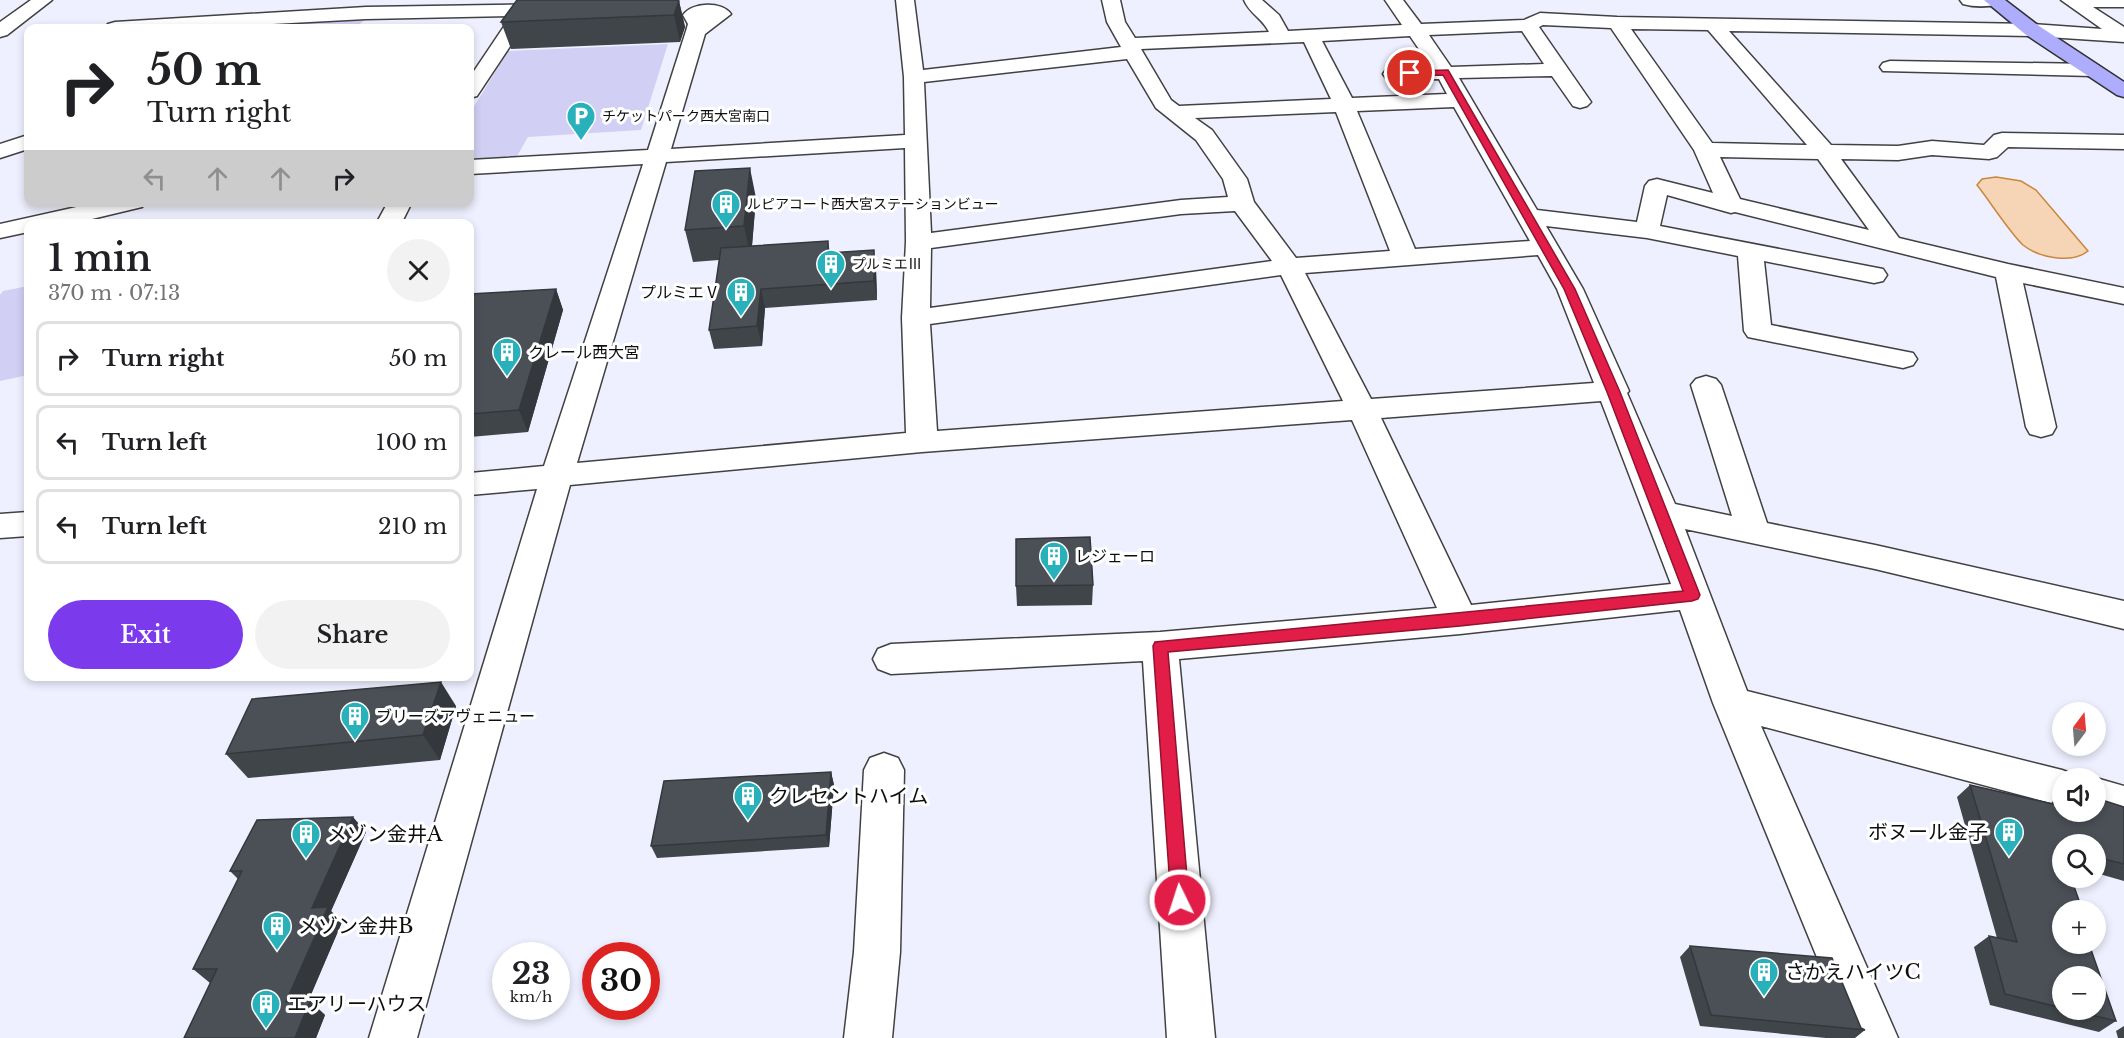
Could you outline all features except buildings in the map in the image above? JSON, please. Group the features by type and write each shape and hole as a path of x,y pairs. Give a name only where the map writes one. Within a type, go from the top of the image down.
{"main road":[{"path":"1993,0 2032,30 2124,91"}],"street":[{"path":"0,32 43,0"},
{"path":"224,24 247,0"},
{"path":"905,0 914,77 920,242 916,318 922,442"},
{"path":"1111,0 1116,21 1164,104 1204,135 1235,179 1242,203 1289,266 1362,410 1460,620"},
{"path":"1253,0 1255,5 1272,19 1281,36"},
{"path":"1394,0 1445,72 1570,289 1662,513 1732,703 1874,1038"},
{"path":"1566,0 1576,22"},
{"path":"1969,0 1993,0"},
{"path":"2071,1 2124,36"},
{"path":"2071,1 2124,2"},
{"path":"239,24 389,6 524,11 570,9"},
{"path":"373,24 389,6"},
{"path":"1757,9 1774,26"},
{"path":"474,82 488,48 524,11"},
{"path":"914,77 1132,48 1281,36 1528,25 1540,20 1576,22 1633,18 1714,25 2032,30 2124,36"},
{"path":"1633,18 1705,150 1731,206"},
{"path":"393,1038 557,476 656,155 688,19"},
{"path":"1528,25 1580,102"},
{"path":"1714,25 1823,150 1891,244"},
{"path":"0,32 24,33"},
{"path":"1310,35 1323,57 1344,104 1405,256"},
{"path":"1890,67 2092,70"},
{"path":"1393,74 1558,70"},
{"path":"1177,112 1461,100"},
{"path":"0,135 24,134"},
{"path":"1705,150 1823,150 1898,153 1932,148 1989,152 2002,140 2124,142"},
{"path":"474,167 916,141"},
{"path":"0,151 24,143"},
{"path":"1647,231 1657,186 2007,272 2124,296"},
{"path":"920,242 1181,207 1242,203"},
{"path":"58,219 112,207"},
{"path":"1526,216 1647,231 1874,275"},
{"path":"0,231 24,226"},
{"path":"916,318 1289,266 1545,247"},
{"path":"1750,251 1758,331 1903,359"},
{"path":"2007,272 2041,427"},
{"path":"1706,385 1752,531"},
{"path":"474,484 922,442 1614,392"},
{"path":"1662,513 1875,557 2124,615"},
{"path":"0,526 24,524"},
{"path":"891,659 1160,646 1460,620 1692,595"},
{"path":"1160,646 1191,1038"},
{"path":"1732,703 2052,785"},
{"path":"868,1038 877,952 884,770"},
{"path":"2106,799 2124,804"}],"shaded area":[{"path":"369,15 360,24 246,24"},
{"path":"668,44 641,130 528,137 516,158 474,161 474,106 508,51"},
{"path":"1996,177 2021,181 2036,190 2088,251 2073,257 2056,258 2030,250 2023,245 1977,185 1982,179"},
{"path":"24,287 24,376 0,381 0,295 3,291"}],"place":[{"name":"チケットパーク西大宮南口","path":"581,142"},
{"name":"ルピアコート西大宮ステーションビュー","path":"726,230"},
{"name":"プルミエⅢ","path":"831,290"},
{"name":"プルミエⅤ","path":"741,318"},
{"name":"クレール西大宮","path":"507,378"},
{"name":"レジェーロ","path":"1054,582"},
{"name":"ブリーズアヴェニュー","path":"355,742"},
{"name":"クレセントハイム","path":"748,822"},
{"name":"ボヌール金子","path":"2009,858"},
{"name":"メゾン金井A","path":"306,860"},
{"name":"メゾン金井B","path":"277,952"},
{"name":"さかえハイツC","path":"1764,998"},
{"name":"エアリーハウス","path":"266,1030"}],"route":[{"path":"1180,900 1160,646 1460,620 1692,595 1614,392 1570,289 1445,72 1410,73"}]}
